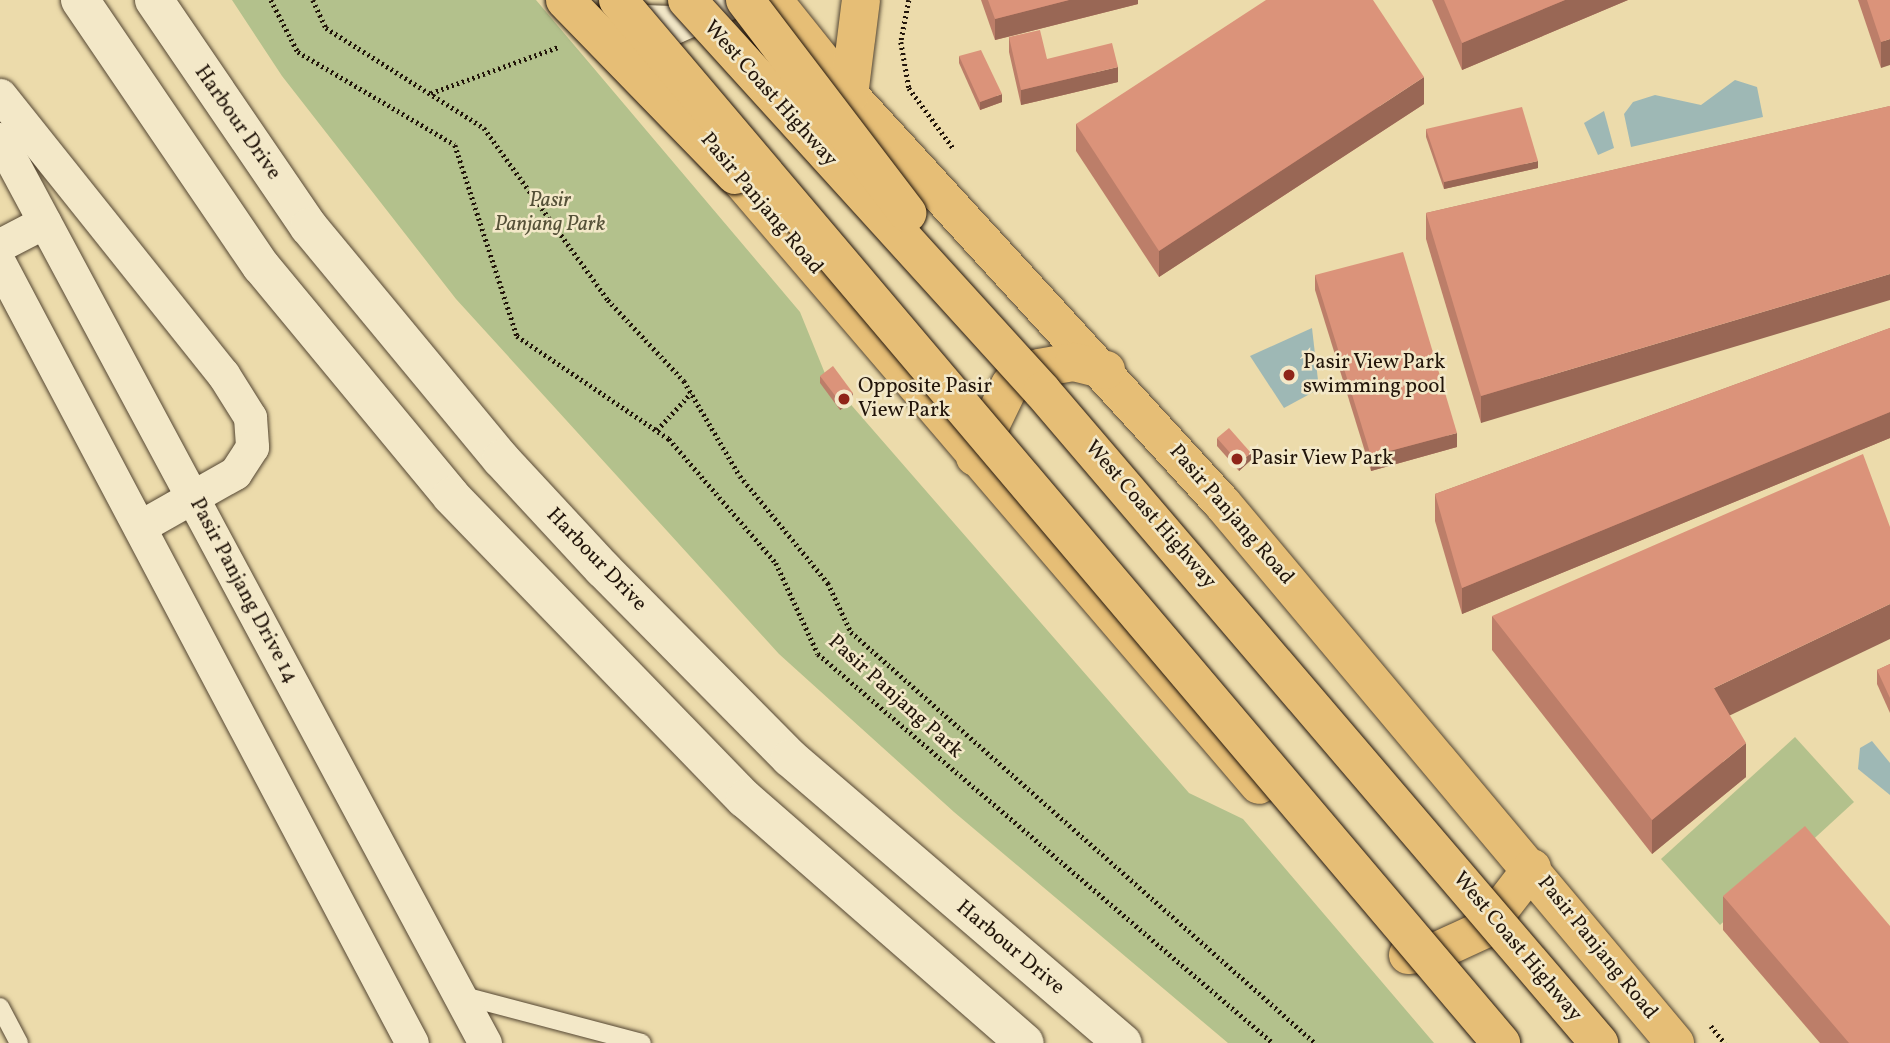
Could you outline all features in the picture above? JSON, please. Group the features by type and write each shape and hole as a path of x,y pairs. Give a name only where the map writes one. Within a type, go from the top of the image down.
{"main road":[{"path":"565,0 979,444"},
{"path":"745,0 1042,391"},
{"name":"Pasir Panjang Road","path":"772,0 849,95 1105,370 1532,868 1675,1043"},
{"path":"802,37 811,0"},
{"path":"849,95 861,0"},
{"name":"West Coast Highway","path":"683,8 1042,391 1598,1043"},
{"path":"613,18 979,444 1502,1043"},
{"name":"Pasir Panjang Road","path":"613,18 670,97 979,444 1482,1043"},
{"path":"979,444 1010,384 1039,368 1074,362 1105,370"},
{"path":"1408,955 1435,953 1485,929 1532,868"}],"street":[{"path":"80,0 261,266 451,496 744,799 1025,1043"},
{"name":"Harbour Drive","path":"154,0 309,227 584,549 790,758 1124,1043"},
{"path":"613,18 731,0"},
{"path":"670,97 683,8"},
{"path":"0,95 215,363 250,417 252,447 235,473 141,526"},
{"name":"Pasir Panjang Drive 14","path":"0,139 485,1043"},
{"path":"0,245 44,222"},
{"path":"0,264 141,526 412,1043"}],"lane":[{"path":"460,995 642,1043"},
{"path":"0,1007 19,1043"}],"path":[{"name":"Pasir Panjang Park","path":"271,0 298,52 455,145 517,336 657,430 776,563 818,654 1273,1043"},
{"path":"313,0 326,28 484,128 608,300 691,393 740,477 828,583 851,632 1315,1043"},
{"path":"909,0 901,42 909,88 929,120"},
{"path":"430,93 573,42"},
{"path":"929,132 954,159"},
{"path":"657,430 691,393"}],"green space":[{"name":"Pasir Panjang Park","path":"232,0 536,0 800,312 826,376 1189,793 1243,819 1434,1043 1228,1043 954,812 779,654 456,299 282,76"},
{"path":"1795,737 1854,802 1720,925 1661,859"}],"water":[{"path":"1735,80 1757,87 1763,117 1631,147 1624,114 1633,102 1655,95 1701,105"},
{"path":"1604,111 1614,148 1598,155 1584,123"},
{"name":"Pasir View Park swimming pool","path":"1312,328 1319,389 1284,408 1250,356"},
{"path":"1872,741 1890,763 1890,795 1858,769 1860,748"}],"building":[{"path":"988,0 1069,0 995,19"},
{"path":"1266,0 1373,0 1424,77 1159,251 1076,124"},
{"path":"1444,0 1565,0 1462,43"},
{"path":"1867,0 1890,0 1890,39 1881,42"},
{"path":"1040,30 1047,59 1112,43 1118,67 1021,90 1009,37"},
{"path":"981,50 1002,94 980,102 959,56"},
{"path":"1890,106 1890,274 1481,396 1426,213"},
{"path":"1522,107 1538,161 1444,182 1426,129"},
{"path":"1403,252 1457,433 1371,456 1315,275"},
{"path":"1890,328 1890,412 1462,588 1435,494"},
{"path":"833,366 853,393 840,402 820,376"},
{"path":"1229,428 1251,453 1239,463 1217,438"},
{"path":"1863,454 1890,527 1890,604 1714,688 1746,743 1652,820 1492,616"},
{"path":"1890,664 1890,698 1877,670"},
{"path":"1805,826 1890,926 1890,1043 1849,1043 1723,896"}],"place":[{"name":"Pasir View Park swimming pool","path":"1289,375"},
{"name":"Opposite Pasir View Park","path":"844,399"},
{"name":"Pasir View Park","path":"1237,459"}]}
